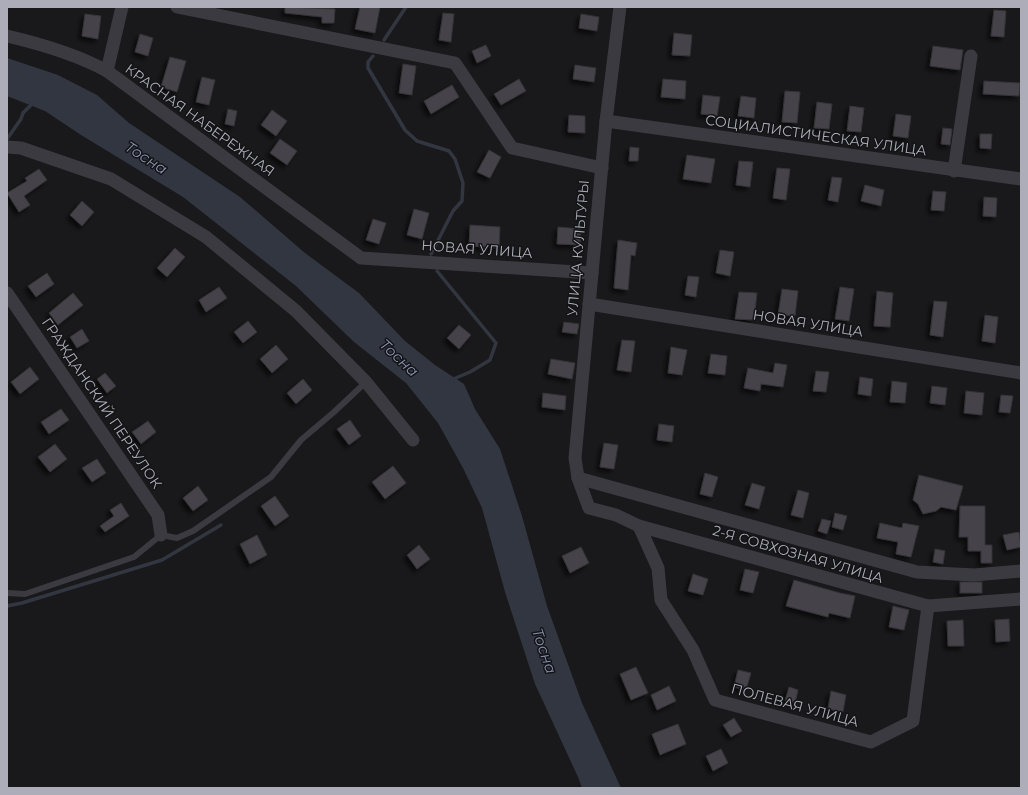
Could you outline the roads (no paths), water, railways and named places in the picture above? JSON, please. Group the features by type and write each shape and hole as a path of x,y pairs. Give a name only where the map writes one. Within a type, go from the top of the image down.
{"street":[{"path":"107,71 122,7"},
{"path":"177,7 455,63 512,148 602,168"},
{"name":"УЛИЦА КУЛЬТУРЫ","path":"582,491 578,478 575,458 606,121 620,7"},
{"name":"КРАСНАЯ НАБЕРЕЖНАЯ","path":"7,36 88,61 107,71 361,258"},
{"path":"954,171 971,56"},
{"name":"СОЦИАЛИСТИЧЕСКАЯ УЛИЦА","path":"606,121 954,171 1021,179"},
{"path":"7,147 22,148 111,180 206,237 296,311 366,382 413,440"},
{"name":"НОВАЯ УЛИЦА","path":"361,258 592,273"},
{"name":"ГРАЖДАНСКИЙ ПЕРЕУЛОК","path":"7,293 158,515 161,535"},
{"name":"НОВАЯ УЛИЦА","path":"589,304 1021,373"},
{"name":"2-Я СОВХОЗНАЯ УЛИЦА","path":"578,478 917,572 974,575 1021,571"},
{"name":"2-Я СОВХОЗНАЯ УЛИЦА","path":"582,491 589,508 616,515 639,526 928,606 1021,599"},
{"name":"ПОЛЕВАЯ УЛИЦА","path":"639,526 658,568 661,600 693,650 715,700 871,742 913,721 928,606"}],"lane":[{"path":"7,593 25,594 134,557 161,535 177,538 193,531 271,477 301,440 366,382"}],"water":[{"name":"Тосна","path":"7,58 58,75 97,95 129,123 240,197 305,253 359,293 405,341 435,365 464,384 475,409 500,449 522,516 547,606 582,703 621,788 582,788 535,684 505,592 482,508 463,468 438,423 406,383 354,342 296,286 183,197 81,135 45,111 7,96"}],"waterway":[{"path":"384,40 406,7"},
{"path":"373,56 368,62 368,68 405,130 417,141 449,151 455,159 463,183 462,201 453,211 431,254"},
{"path":"7,139 21,119 23,113 34,102"},
{"path":"437,271 496,343 490,360 470,372 451,380"},
{"path":"7,606 22,603 162,560 221,525"}]}
